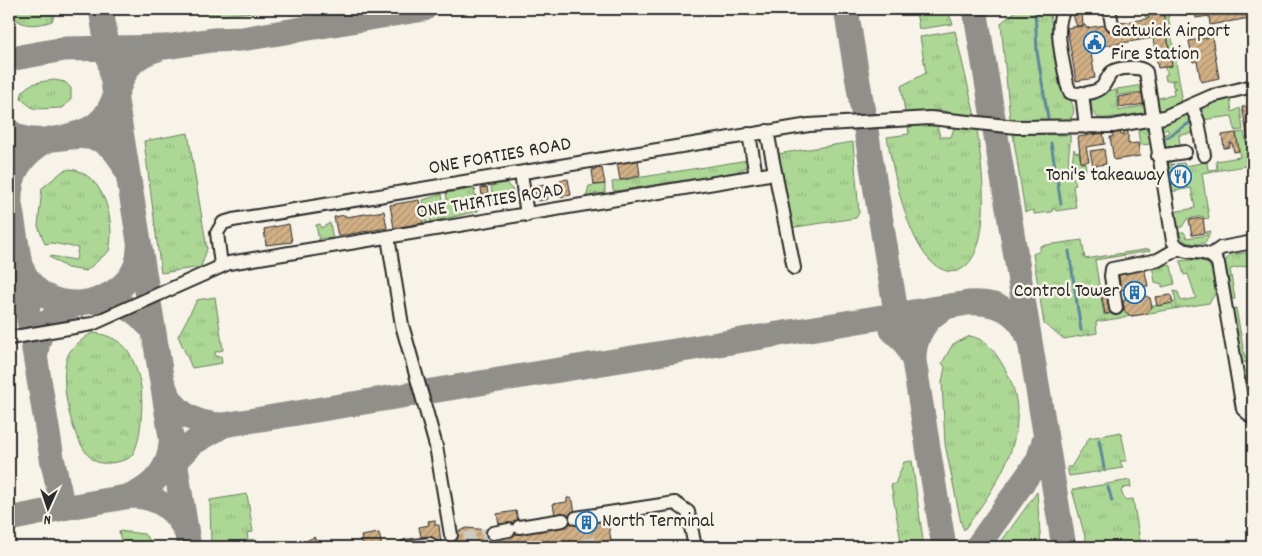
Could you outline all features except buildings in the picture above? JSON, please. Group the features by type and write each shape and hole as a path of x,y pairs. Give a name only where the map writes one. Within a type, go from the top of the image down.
{"lane":[{"path":"1065,9 1060,17 1059,26 1066,84 1072,94 1101,89 1110,73 1116,70 1141,68 1148,74 1158,156 1171,234 1179,248 1205,252 1211,255 1220,268 1244,409 1253,418"},
{"path":"1110,9 1112,24"},
{"name":"ONE FORTIES ROAD","path":"216,268 216,237 220,226 233,220 788,128 937,118 983,125 1016,127 1086,127 1153,120 1221,93 1253,86"},
{"path":"1082,93 1086,127"},
{"path":"1191,105 1198,121 1204,155"},
{"path":"767,131 794,268"},
{"path":"749,134 756,176"},
{"path":"1158,156 1185,152"},
{"path":"521,173 527,214"},
{"name":"ONE THIRTIES ROAD","path":"9,338 92,324 216,268 775,173"},
{"path":"388,238 404,333 423,392 438,452 442,541 406,547"},
{"path":"1211,255 1220,248 1253,242"},
{"path":"1116,308 1110,276 1112,269 1158,260 1179,248"},
{"path":"493,533 667,503 678,504 688,512 695,547"}],"path":[{"path":"1172,154 1177,180"},
{"path":"474,181 481,222"}],"green space":[{"path":"9,9 59,10 56,11 52,21 34,25 17,20"},
{"path":"167,9 288,9 221,15"},
{"path":"920,9 947,9 953,24 919,29 916,12"},
{"path":"1018,9 1049,9 1064,98 1069,98 1073,107 1072,116 1068,121 1014,121 1010,119 1001,23"},
{"path":"1144,9 1167,9 1182,97 1178,105 1163,112 1156,110 1153,99 1174,95 1173,89 1176,88 1173,87 1172,81 1175,80 1166,81 1165,75 1168,74 1164,67 1172,66 1164,12 1149,14 1149,18 1146,19"},
{"path":"955,31 975,116 966,117 940,110 905,113 901,86 926,73 920,37"},
{"path":"54,80 65,82 71,88 71,99 63,108 34,109 21,99 22,93 28,86 38,82"},
{"path":"1143,85 1144,92 1118,95 1117,89"},
{"path":"1116,90 1119,111 1146,105 1146,113 1099,119 1092,111 1091,101 1100,92"},
{"path":"1230,98 1232,112 1240,108 1243,130 1235,131 1232,116 1202,120 1200,107 1203,103"},
{"path":"1185,112 1190,114 1195,133 1179,135 1180,145 1168,147 1168,152 1163,152 1162,136 1169,132 1167,129 1160,132 1161,123"},
{"path":"924,123 937,125 940,137 951,137 954,128 977,129 983,184 982,228 978,247 970,262 958,271 942,269 928,259 917,241 908,219 894,172 887,137 909,134 908,125"},
{"path":"1144,127 1148,129 1151,144 1140,145 1138,131"},
{"path":"1244,132 1252,165 1202,173 1209,218 1204,219 1203,216 1187,219 1182,227 1176,227 1173,212 1195,208 1191,188 1170,192 1164,158 1170,160 1177,182 1184,183 1182,171 1177,172 1176,164 1184,163 1185,166 1207,162 1208,170 1217,169 1216,161 1240,157 1236,133"},
{"path":"188,133 207,249 201,267 161,273 144,141"},
{"path":"1013,135 1070,135 1069,163 1076,185 1073,186 1076,208 1056,211 1052,209 1052,212 1034,214 1034,210 1025,212"},
{"path":"853,142 859,213 856,218 789,228 777,154"},
{"path":"1074,149 1076,153 1079,152 1081,163 1085,162 1086,170 1080,171 1080,174 1072,163"},
{"path":"748,160 745,168 737,172 613,190 612,182"},
{"path":"70,169 82,172 91,179 105,200 109,213 111,239 109,251 86,271 67,268 51,258 50,256 76,260 78,248 52,243 45,244 38,226 42,188 63,171"},
{"path":"506,183 512,189 513,194 494,205 491,186"},
{"path":"605,184 605,194 596,193 596,195 586,197 589,186"},
{"path":"474,189 478,211 431,222 429,213 426,214 427,223 425,223 423,200 442,194 443,201 447,200 446,193"},
{"path":"330,223 333,239 321,238 319,241 316,225 320,224 321,228"},
{"path":"1211,231 1205,243 1198,244 1183,240 1179,232 1184,232 1187,238 1207,235 1206,232"},
{"path":"1082,240 1085,259 1149,249 1150,251 1095,260 1104,315 1176,302 1174,291 1178,292 1181,301 1196,298 1188,274 1184,275 1180,261 1198,260 1208,264 1213,274 1217,291 1209,303 1096,322 1097,333 1064,339 1044,324 1033,254 1040,251 1040,246"},
{"path":"1232,251 1236,251 1237,254 1253,252 1253,265 1230,269 1235,299 1232,299 1225,262"},
{"path":"1165,263 1171,266 1175,284 1162,287 1162,284 1155,282 1152,265"},
{"path":"215,297 223,350 215,352 216,357 221,356 222,363 192,368 178,336 197,300"},
{"path":"1236,308 1245,358 1253,357 1253,365 1252,363 1246,364 1245,361 1242,364 1233,309"},
{"path":"92,333 110,337 126,348 131,356 141,387 142,403 139,438 136,448 127,459 116,462 100,463 88,455 74,429 69,412 66,395 65,364 69,353 76,344"},
{"path":"970,336 984,342 998,357 1012,385 1017,407 1016,429 1011,450 1002,471 991,491 964,530 945,444 942,382 945,367 942,363 953,344"},
{"path":"1253,369 1249,372 1253,404 1250,404 1244,371"},
{"path":"1121,432 1127,461 1120,461 1123,468 1069,476 1067,467 1071,467 1089,438"},
{"path":"912,461 924,547 902,547 891,485 895,484 904,462"},
{"path":"1130,480 1131,487 1124,488 1121,491 1125,500 1133,499 1141,547 1088,547 1072,490"},
{"path":"1037,492 1041,547 998,546"},
{"path":"247,494 253,532 247,533 248,540 254,539 256,547 211,547 210,500"},
{"path":"119,531 144,534 156,547 122,547"}],"waterway":[{"path":"1035,9 1037,52 1048,118"},
{"path":"1165,151 1164,139 1191,122"},
{"path":"1051,143 1061,204"},
{"path":"1167,159 1171,184"},
{"path":"1069,251 1081,330"},
{"path":"1099,440 1104,468"},
{"path":"1108,487 1112,501"}],"taxiway":[{"path":"101,9 189,547"},
{"path":"9,59 65,49 166,47 212,40 242,39 424,9"},
{"path":"846,9 898,324 905,342"},
{"path":"975,9 1064,547"},
{"path":"68,136 89,129 102,119 111,107 129,67 140,56 158,49"},
{"path":"9,131 24,138 39,140 86,137 101,141 114,151 126,170"},
{"path":"10,207 11,185 18,166 31,151 50,139"},
{"path":"9,198 52,458 63,508 9,519"},
{"path":"97,300 113,292 127,281 136,266 139,248"},
{"path":"22,269 38,291 52,299 78,303"},
{"path":"36,354 40,335 50,320 64,310 81,303 99,301 117,304 133,311 147,324"},
{"path":"163,383 172,402 186,415 203,423 224,425 968,303 989,304 1007,310 1021,323 1030,342"},
{"path":"914,362 918,336 922,329 933,316 949,306"},
{"path":"892,330 905,342 914,361 944,547"},
{"path":"167,469 193,443 224,425"},
{"path":"977,547 1038,461 1045,438"},
{"path":"63,508 131,496 139,492 159,476 167,461 171,443"},
{"path":"131,496 149,498 164,505 176,516 186,532"}],"tunnel":[{"path":"585,520 590,547"},
{"path":"446,542 493,533"}],"place":[{"name":"Gatwick Airport Fire Station","path":"1095,43"},
{"name":"Toni's takeaway","path":"1180,176"},
{"name":"Control Tower","path":"1135,292"},
{"name":"North Terminal","path":"586,522"}]}
